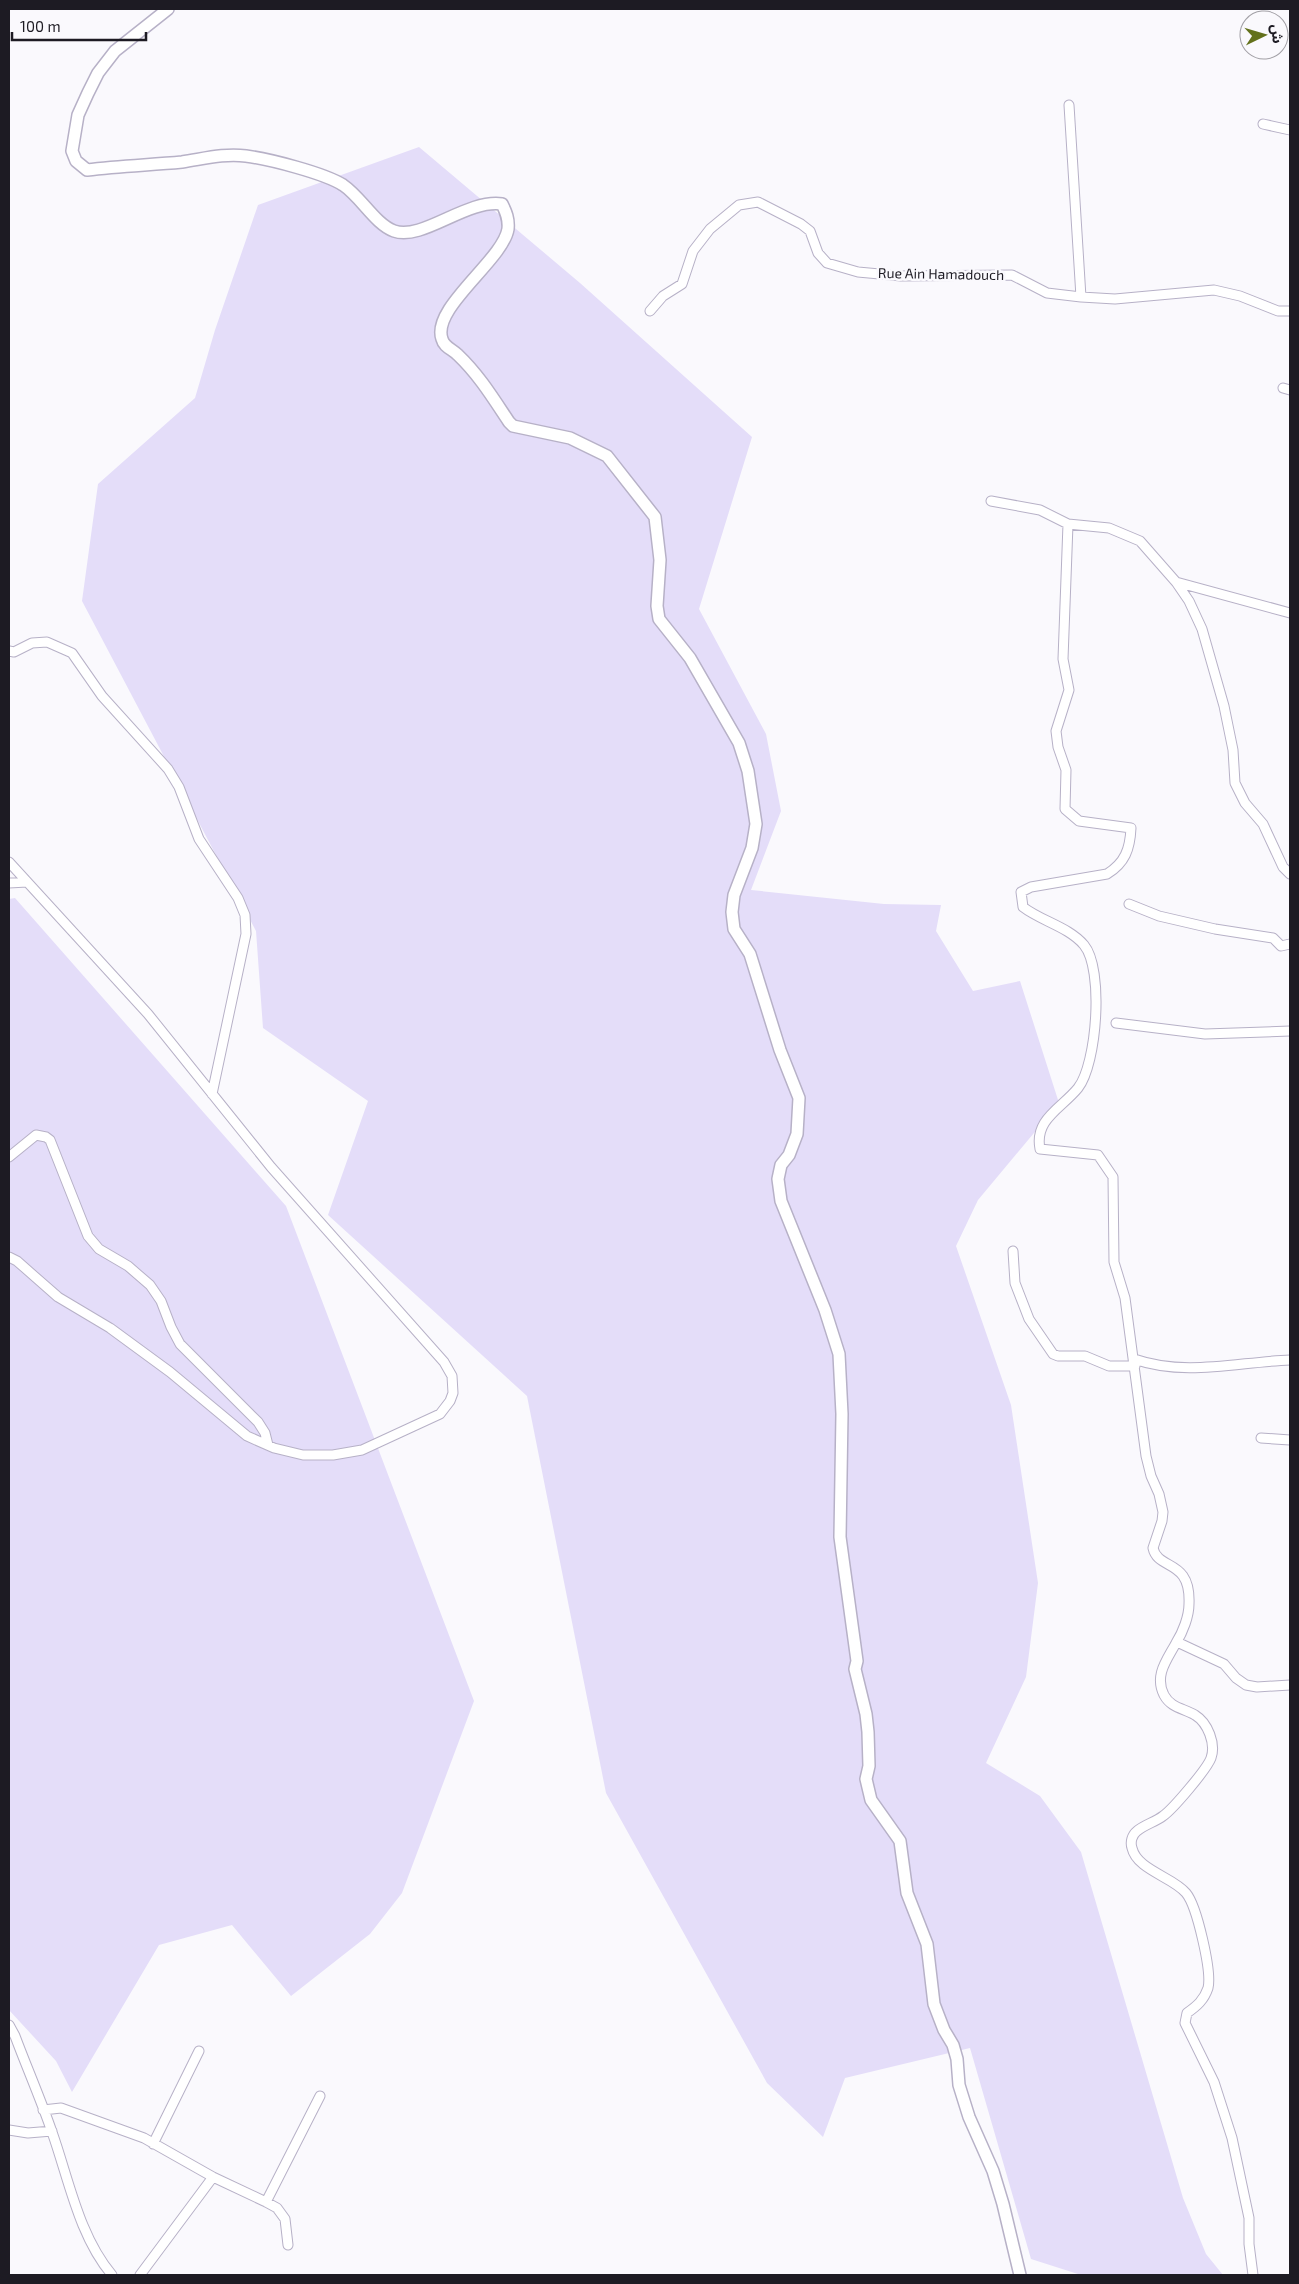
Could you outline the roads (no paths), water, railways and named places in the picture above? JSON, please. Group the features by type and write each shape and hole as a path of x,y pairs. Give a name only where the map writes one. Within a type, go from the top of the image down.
{"street":[{"path":"168,9 115,50 98,73 78,115 72,151 76,161 87,170 216,156 246,156 319,174 344,185 381,223 394,231 410,232 442,221 476,205 490,202 502,204 508,217 508,231 492,258 462,292 447,313 441,324 442,338 447,346 480,377 509,422 514,426 570,438 607,456 655,517 660,560 657,606 659,619 690,658 739,743 753,790 756,824 752,848 734,895 732,912 734,929 750,954 780,1050 798,1098 797,1134 789,1155 781,1166 778,1179 781,1201 825,1310 839,1354 842,1414 840,1537 857,1661 855,1669 868,1732 866,1779 871,1800 900,1842 907,1893 927,1944 934,2004 958,2059 959,2084 993,2171 1020,2275"},
{"path":"1069,105 1081,297"},
{"path":"1263,124 1290,130"},
{"name":"Rue Ain Hamadouch","path":"650,311 663,296 682,284 693,251 710,229 739,205 758,202 810,231 818,253 827,263 858,272 901,276 1012,275 1047,293 1115,299 1214,290 1240,296 1278,311 1290,311"},
{"path":"991,501 1040,510 1068,524 1109,528 1140,541 1176,582 1189,601 1202,629 1224,706 1233,750 1235,783 1245,802 1263,824 1283,867 1290,874"},
{"path":"1068,524 1064,659 1069,690 1056,731 1058,747 1066,770 1065,808 1079,821 1131,828 1130,844 1125,858 1117,868 1107,874 1031,888 1021,892 1023,907 1034,915 1070,933 1085,947 1094,976 1096,1012 1088,1068 1078,1088 1048,1115 1038,1141 1040,1149 1098,1155 1113,1177 1114,1262 1126,1298 1146,1456 1163,1512 1154,1544 1154,1552 1162,1560 1182,1572 1189,1592 1186,1619 1177,1642 1165,1659 1162,1668 1161,1687 1174,1706 1194,1715 1203,1723 1212,1741 1212,1754 1208,1766 1170,1811 1135,1833 1131,1847 1135,1855 1148,1868 1186,1893 1193,1906 1210,1976 1205,1996 1200,2004 1187,2013 1185,2024 1214,2082 1232,2138 1249,2218 1249,2244 1253,2275"},
{"path":"1176,582 1290,612"},
{"path":"9,651 14,652 32,643 48,642 72,653 102,696 168,769 179,787 199,839 238,898 245,915 246,934 212,1094"},
{"path":"9,862 148,1014 271,1167 444,1362 452,1376 453,1392 440,1414 362,1450 332,1455 303,1455 268,1445 247,1436 170,1372 110,1328 58,1297 17,1261 9,1257"},
{"path":"9,883 27,882"},
{"path":"1129,904 1159,916 1273,938 1281,946 1290,944"},
{"path":"1116,1023 1205,1034 1290,1031"},
{"path":"9,1157 36,1135 50,1140 88,1236 99,1248 128,1266 150,1285 162,1301 171,1327 180,1344 258,1422 268,1445"},
{"path":"1013,1251 1014,1283 1029,1319 1053,1354 1058,1356 1085,1356 1110,1366 1135,1362 1185,1370 1290,1360"},
{"path":"1260,1438 1290,1440"},
{"path":"1177,1642 1224,1664 1236,1678 1246,1685 1257,1687 1290,1685"},
{"path":"9,2024 52,2130 85,2230 105,2267 112,2275"},
{"path":"153,2144 199,2050"},
{"path":"266,2202 320,2096"},
{"path":"43,2110 61,2108 144,2138 212,2177 277,2208 285,2219 288,2245"},
{"path":"9,2130 28,2133 52,2130"},
{"path":"140,2275 212,2177"}]}
